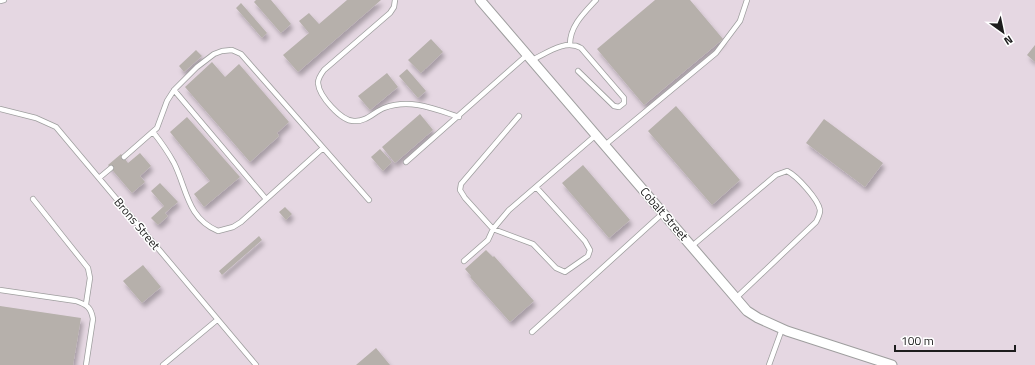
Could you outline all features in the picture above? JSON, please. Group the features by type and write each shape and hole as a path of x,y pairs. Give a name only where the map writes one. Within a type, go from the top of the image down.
{"street":[{"name":"Cobalt Street","path":"484,2 530,58 747,310 758,318 782,329 892,365"}],"lane":[{"path":"0,1 4,0"},
{"path":"395,0 394,7 390,13 319,76 318,84 321,92 339,116 345,120 354,122 364,120 375,113 394,105 406,104 420,105 459,117"},
{"path":"570,44 572,31 581,16 596,0"},
{"path":"605,145 716,53 740,21 747,0"},
{"path":"406,162 530,58 560,46 570,44 581,48 624,98 624,103 619,107 614,106 578,71"},
{"path":"124,157 153,132 159,124 167,101 174,90 197,67 214,54 232,50 241,54 369,200"},
{"path":"174,90 266,199"},
{"name":"Brons Street","path":"0,109 36,118 56,127 256,365"},
{"path":"519,116 461,184 460,190 465,198 493,229 533,244 556,268 563,272 568,271 588,256 590,250 585,241 536,187"},
{"path":"153,132 175,165 190,207 208,226 218,231 233,227 323,148"},
{"path":"464,261 488,240 493,229 509,210 596,135"},
{"path":"99,178 111,168"},
{"path":"692,246 776,175 787,171 799,180 817,203 820,211 819,217 816,222 736,298"},
{"path":"33,199 88,268 90,278 86,304"},
{"path":"532,332 664,213"},
{"path":"0,290 76,301 86,304 92,312 93,319 86,365"},
{"path":"163,365 217,320"},
{"path":"769,365 782,329"}],"shaded area":[{"path":"0,0 1035,0 1035,365 0,365"}],"building":[{"path":"256,0 271,0 291,24 281,33 254,2"},
{"path":"347,0 381,0 298,72 283,55 309,33 299,21 309,13 319,24"},
{"path":"655,0 690,0 723,39 644,105 597,49"},
{"path":"241,3 267,33 262,38 236,8"},
{"path":"431,39 443,52 421,73 408,60"},
{"path":"1035,45 1035,62 1027,55"},
{"path":"196,50 202,56 184,72 179,66"},
{"path":"212,62 225,77 239,64 289,122 277,133 279,136 250,162 185,87"},
{"path":"407,69 426,91 418,98 399,76"},
{"path":"387,73 398,87 370,110 358,96"},
{"path":"676,106 740,180 712,205 648,131"},
{"path":"420,114 433,130 395,163 382,147"},
{"path":"187,117 240,177 204,207 194,194 210,181 170,132"},
{"path":"824,119 883,163 865,187 806,143"},
{"path":"380,149 392,162 383,171 371,157"},
{"path":"140,153 151,166 140,176 145,182 132,193 108,165 121,154 128,163"},
{"path":"583,165 630,220 609,238 562,183"},
{"path":"160,183 178,202 165,213 168,216 158,225 151,218 164,206 151,191"},
{"path":"285,207 292,214 286,220 279,212"},
{"path":"259,236 262,240 222,275 219,271"},
{"path":"486,250 493,257 494,256 534,301 510,322 470,277 471,276 465,269"},
{"path":"143,265 161,287 142,303 123,281"},
{"path":"0,306 81,318 73,365 0,365"},
{"path":"376,348 390,365 356,365"}]}
